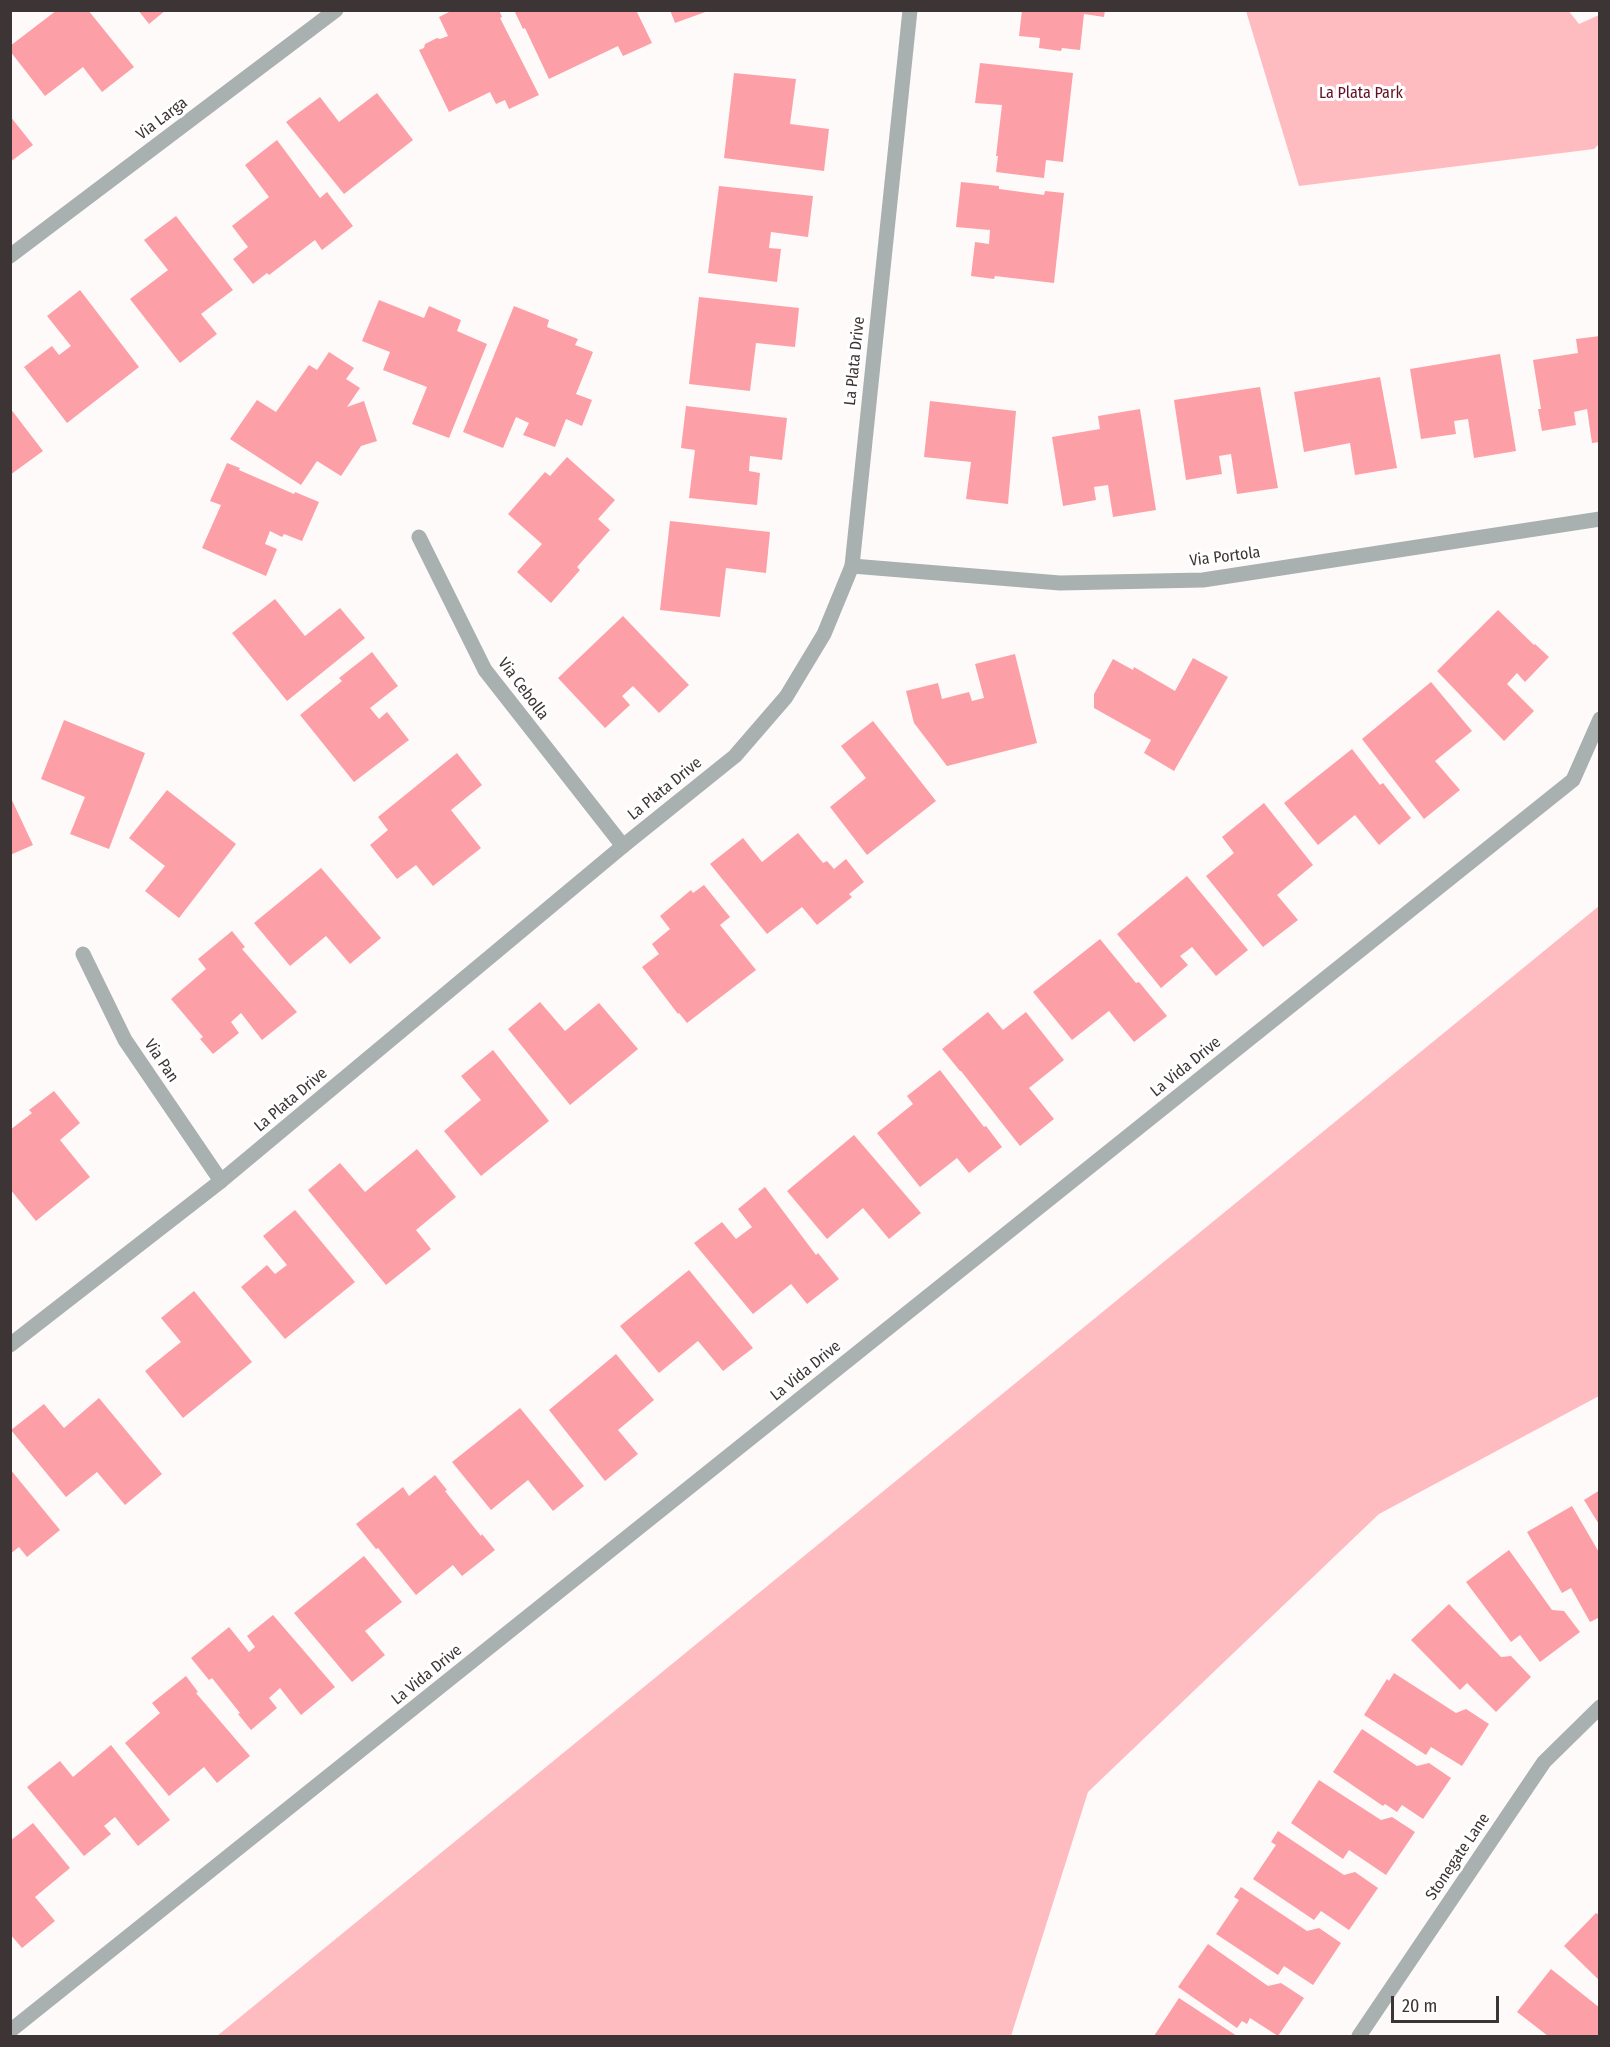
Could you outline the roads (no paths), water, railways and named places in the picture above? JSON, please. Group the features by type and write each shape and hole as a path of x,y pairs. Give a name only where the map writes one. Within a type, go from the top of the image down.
{"street":[{"name":"Via Larga","path":"10,256 336,10"},
{"name":"La Plata Drive","path":"10,1345 221,1181 623,846 735,756 786,697 824,634 852,566 910,10"},
{"name":"Via Portola","path":"852,566 1060,583 1203,580 1599,519"},
{"name":"Via Cebolla","path":"419,537 485,670 623,846"},
{"name":"La Vida Drive","path":"10,2031 1573,780 1599,720"},
{"name":"Via Pan","path":"83,954 125,1040 221,1181"},
{"name":"Stonegate Lane","path":"1359,2037 1544,1762 1599,1707"}],"park label":[{"name":"La Plata Park","path":"1361,94"}]}
